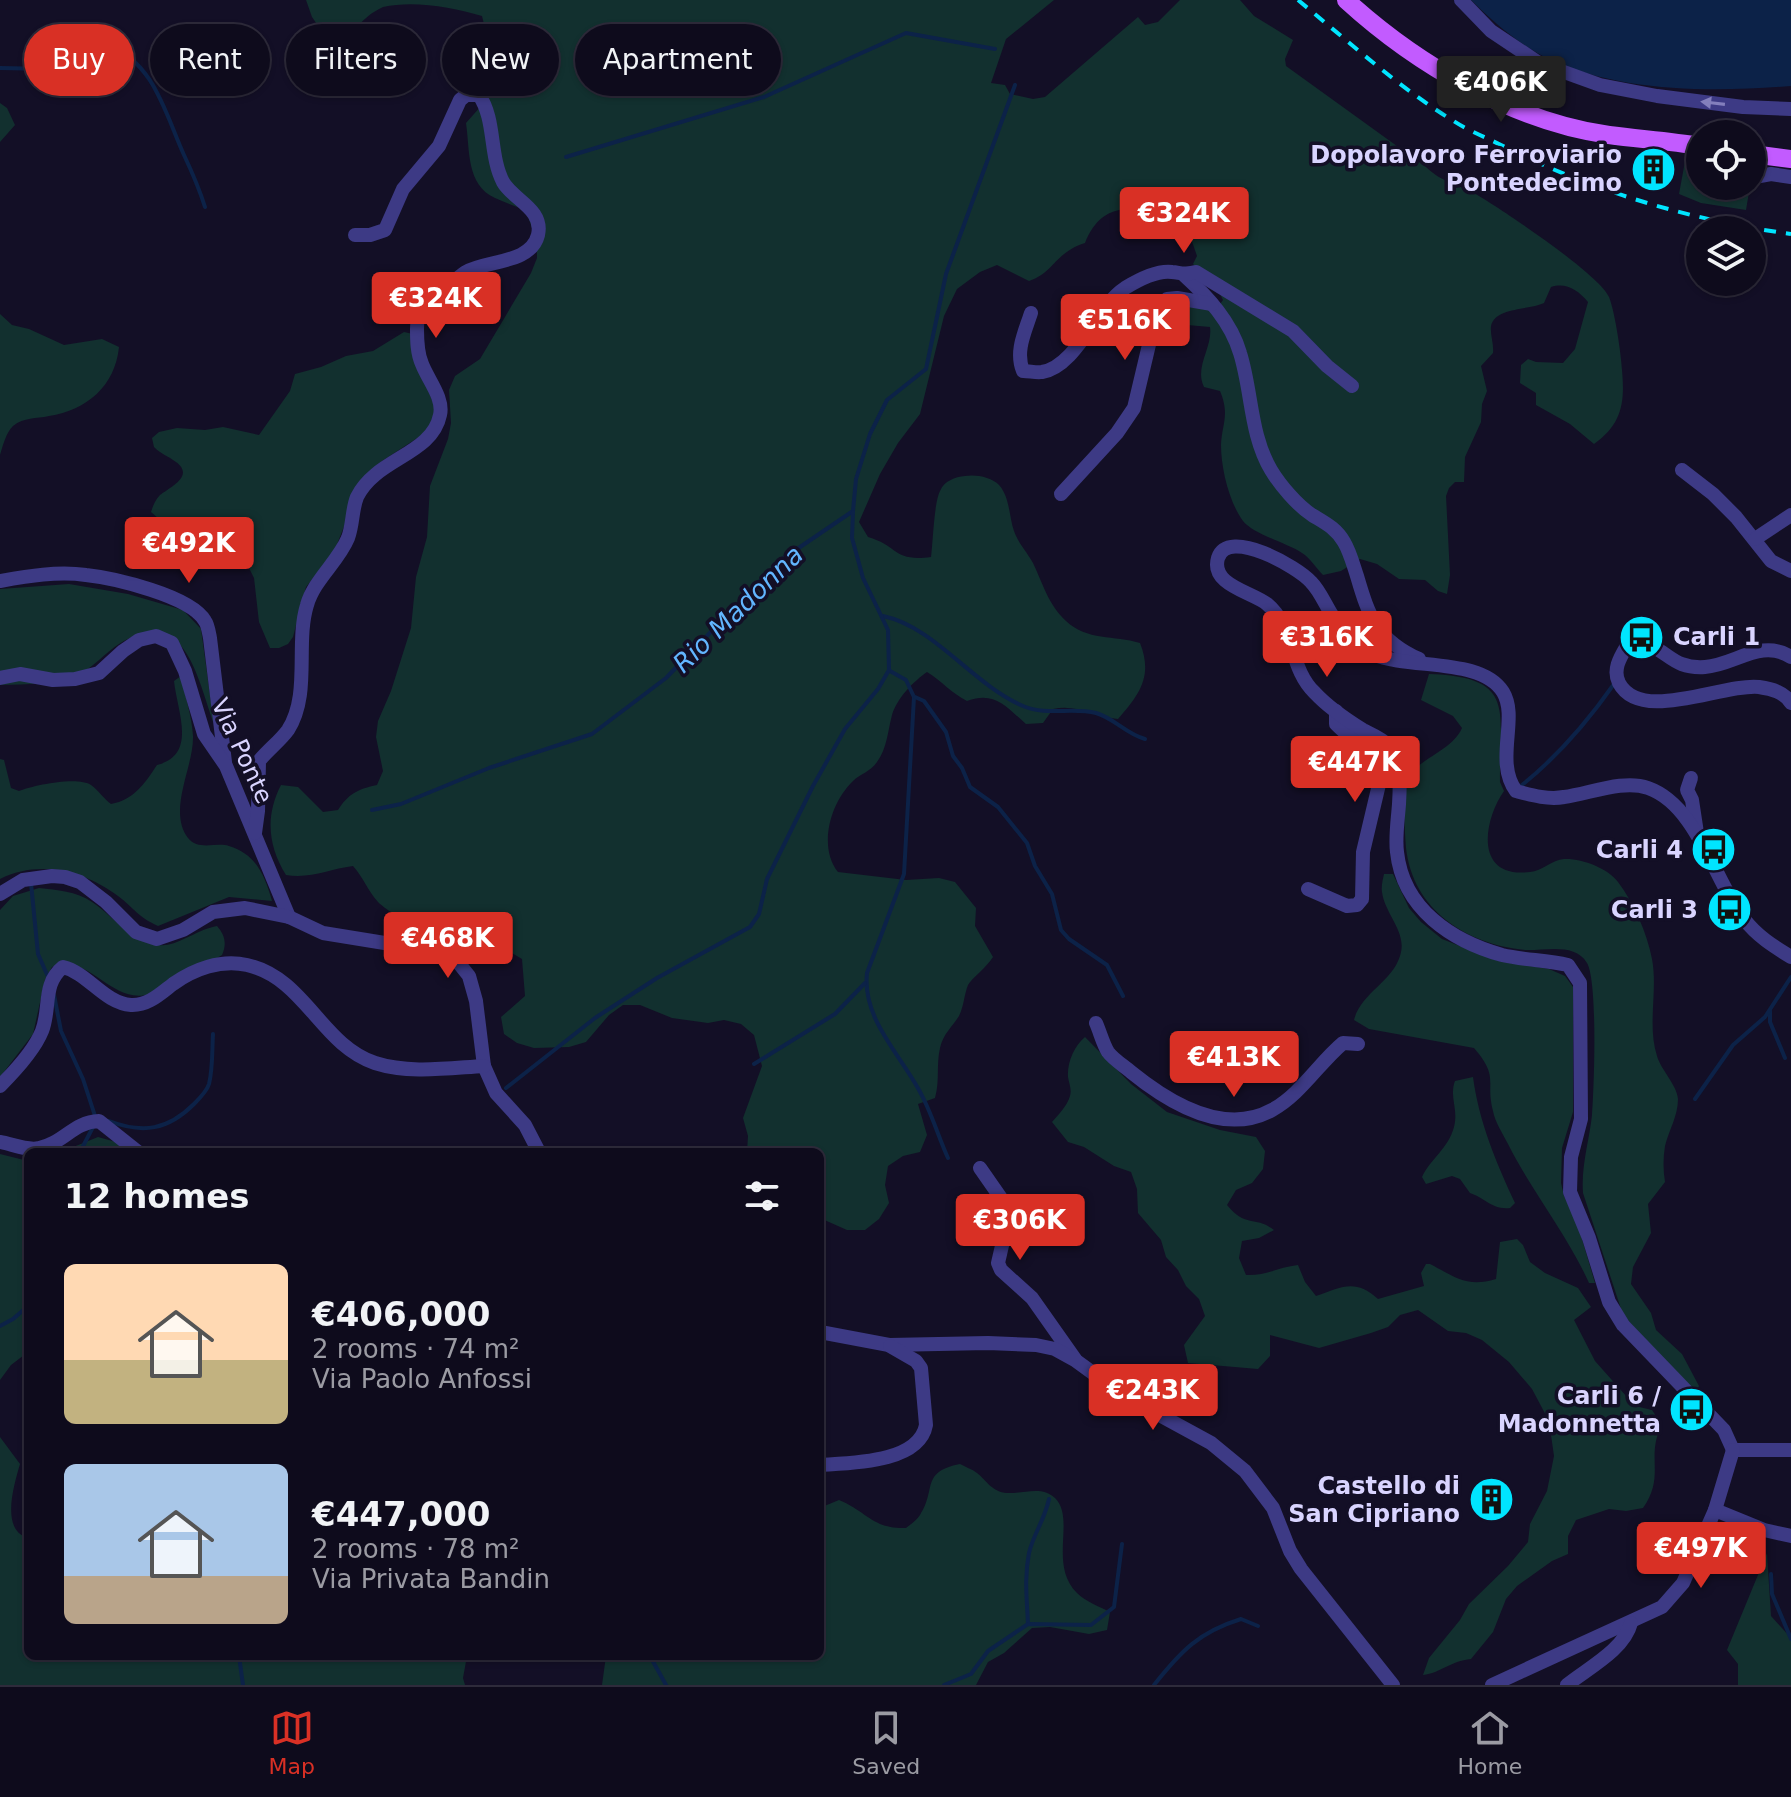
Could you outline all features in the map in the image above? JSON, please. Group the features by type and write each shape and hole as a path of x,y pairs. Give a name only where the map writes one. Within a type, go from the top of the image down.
{"main road":[{"path":"1346,0 1381,31 1424,61 1514,107 1608,135 1686,144"},
{"path":"1766,156 1791,159"}],"street":[{"path":"1461,0 1491,31 1539,63 1600,85 1743,107 1791,109"},
{"path":"255,833 259,761 287,730 297,709 306,607 313,590 334,564 349,536 356,498 370,477 428,440 437,428 442,410 421,362 417,341 417,321 422,306 467,272 503,262 523,252 538,236 535,216 527,204 510,192 502,181 488,108 479,95 466,95 460,100 439,146 403,189 385,230 370,235 355,235"},
{"path":"1766,175 1791,177"},
{"path":"1031,313 1021,342 1019,360 1023,371 1044,372 1064,360 1080,344 1105,307 1123,289 1150,275 1170,271 1184,275 1196,272 1293,331 1327,366 1352,386"},
{"path":"1184,275 1231,329 1241,354 1261,449 1272,472 1296,500 1311,514 1327,522 1343,540 1374,625 1403,652 1434,666"},
{"path":"1061,494 1117,433 1134,408 1157,311 1167,299 1212,304"},
{"path":"1682,470 1713,494 1771,561 1790,570"},
{"path":"1755,539 1791,515"},
{"path":"1492,1685 1662,1607 1683,1583 1715,1510 1733,1450 1724,1430 1623,1325 1609,1302 1589,1238 1570,1192 1571,1157 1581,1119 1580,983 1568,965 1505,955 1459,939 1422,911 1406,888 1396,852 1400,788 1398,763 1389,746 1313,692 1297,665 1286,628 1268,604 1222,578 1217,565 1221,553 1238,544 1264,554 1311,581 1351,640 1372,654 1396,661 1486,675 1505,694 1508,711 1508,780 1516,791 1560,798 1626,786 1648,788 1674,804 1698,837 1744,918 1765,941 1791,957"},
{"path":"0,581 50,574 85,574 168,596 192,607 205,621 210,638 226,766"},
{"name":"Via Ponte","path":"0,678 20,674 53,680 75,679 99,673 139,640 156,636 172,643 185,671 204,734 226,766 289,917"},
{"path":"1791,657 1783,652 1760,650 1708,667 1687,666 1671,661 1645,643 1628,644 1618,661 1616,677 1624,691 1645,701 1666,701 1758,687 1782,693 1791,703"},
{"path":"1308,889 1347,906 1357,905 1362,899 1363,852 1381,776 1373,756 1336,724 1336,711"},
{"path":"1691,778 1687,790 1692,800 1698,837"},
{"path":"0,894 23,880 65,877 80,882 98,895 136,932 157,939 183,930 213,912 245,908 289,917 323,933 440,952 457,961 469,976 476,1001 484,1066 496,1093 525,1125 537,1148"},
{"path":"0,1086 23,1061 42,1031 49,982 63,967 77,970 113,999 131,1005 153,999 204,966 247,964 271,973 291,987 336,1039 372,1062 401,1069 484,1066"},
{"path":"1096,1023 1108,1052 1159,1095 1192,1111 1224,1119 1271,1111 1302,1087 1322,1061 1343,1043 1358,1044"},
{"path":"40,1148 54,1144 86,1122 99,1121 133,1148"},
{"path":"0,1142 31,1148"},
{"path":"980,1168 1003,1201 1004,1237 998,1263 1001,1270 1032,1298 1075,1360"},
{"path":"824,1333 889,1345 1036,1345 1055,1349 1123,1395 1211,1443 1245,1471 1273,1508 1290,1551 1301,1569 1393,1685"},
{"path":"824,1465 864,1463 899,1453 918,1442 924,1434 926,1425 921,1368 916,1361 889,1345"},
{"path":"1733,1450 1791,1450"},
{"path":"1715,1510 1764,1530 1791,1536"},
{"path":"1567,1685 1620,1644 1628,1635 1631,1623"}],"green space":[{"path":"306,0 1054,0 1006,39 991,83 1005,85 1010,94 1033,99 1045,97 1138,17 1145,25 1158,22 1180,0 1240,0 1254,16 1293,40 1285,59 1286,66 1438,177 1474,193 1526,226 1601,287 1609,297 1619,343 1623,382 1620,412 1611,429 1594,444 1570,424 1536,405 1536,393 1520,383 1521,365 1528,359 1563,363 1575,349 1588,302 1580,294 1567,286 1551,287 1544,303 1499,315 1491,326 1493,353 1481,366 1487,391 1482,404 1481,422 1465,457 1464,482 1455,482 1446,496 1450,575 1447,594 1425,580 1399,579 1377,564 1360,559 1341,571 1323,575 1302,553 1248,526 1234,504 1221,454 1225,413 1223,399 1220,391 1204,387 1202,380 1210,327 1176,324 1161,339 1156,332 1158,321 1170,308 1178,305 1218,307 1223,300 1193,264 1197,256 1188,230 1186,203 1173,199 1111,212 1093,228 1085,243 1067,252 1038,277 1029,281 997,265 980,272 957,289 944,316 920,414 880,474 859,522 868,537 903,555 931,557 936,504 944,485 950,480 969,475 992,480 1003,490 1016,535 1055,608 1066,621 1083,632 1140,643 1145,675 1138,693 1118,719 1062,708 1053,709 1043,723 1026,724 992,699 967,701 927,672 898,702 877,762 853,781 838,801 829,825 828,838 832,862 838,872 906,880 939,878 955,882 976,908 975,926 993,957 968,985 959,1016 941,1043 935,1098 918,1104 927,1135 920,1152 903,1156 888,1166 885,1185 889,1203 879,1219 865,1230 847,1230 824,1220 824,1148 747,1148 748,1136 743,1118 762,1066 754,1035 741,1024 724,1020 708,1023 672,1018 640,1005 623,1005 609,1015 586,1042 569,1047 534,1048 517,1043 504,1034 501,1017 525,996 522,959 505,949 488,953 475,951 413,925 378,902 353,866 312,875 286,875 275,853 271,819 281,785 298,787 323,812 338,810 354,793 377,785 383,771 376,737 378,721 411,628 416,577 427,537 430,486 451,423 449,390 455,376 480,359 537,258 537,242 526,211 486,192 474,176 466,123 489,96 559,96 559,24 484,24 482,16 407,4 383,7 358,24 317,24"},
{"path":"0,103 7,108 15,125 0,142"},
{"path":"1686,156 1686,197 1679,194"},
{"path":"1694,200 1748,200 1746,210"},
{"path":"0,314 12,325 64,345 102,339 119,347 112,373 97,394 63,413 17,423 8,432 0,455"},
{"path":"404,332 413,334 412,353 436,409 428,431 382,461 363,478 334,552 306,587 293,637 288,644 270,648 259,622 254,578 246,562 210,548 195,523 187,519 159,519 151,512 158,497 179,481 183,472 176,462 154,447 152,438 159,432 177,428 205,430 223,427 259,435 290,391 295,374 346,356 373,351"},
{"path":"69,584 128,594 183,610 201,629 214,724 194,667 185,651 174,639 159,633 141,634 119,644 90,668 69,678 0,685 0,589"},
{"path":"1429,674 1478,682 1498,702 1501,717 1500,782 1504,791 1491,817 1488,845 1499,867 1512,872 1530,872 1564,859 1601,868 1614,877 1624,890 1643,929 1654,971 1654,1044 1659,1061 1675,1088 1678,1105 1665,1146 1665,1182 1648,1204 1651,1233 1633,1267 1631,1284 1651,1313 1656,1330 1682,1354 1699,1386 1695,1393 1623,1315 1583,1193 1592,1115 1594,1060 1593,991 1587,963 1575,952 1503,946 1463,931 1431,906 1411,870 1406,848 1407,782 1417,767 1450,744 1462,728 1453,716 1421,700"},
{"path":"181,676 193,736 181,802 182,827 192,842 229,846 246,854 258,867 272,901 229,897 158,926 105,887 76,874 30,870 0,879 0,759 4,760 11,788 19,791 45,784 76,781 91,785 111,804 126,799 143,784 157,765 170,760 177,752 182,730 174,681"},
{"path":"1384,874 1393,874 1409,908 1442,939 1498,961 1549,969 1565,976 1573,987 1573,1112 1562,1148 1561,1183 1577,1222 1595,1283 1589,1283 1499,1128 1491,1101 1487,1066 1474,1048 1369,1029 1354,1020 1363,1002 1396,965 1402,947 1399,931 1382,892"},
{"path":"39,888 80,895 126,930 154,945 171,944 217,926 224,940 224,951 166,988 136,996 112,987 78,967 66,964 52,967 45,980 33,1034 0,1077 0,910 13,896"},
{"path":"1085,1037 1131,1084 1167,1112 1220,1130 1256,1137 1265,1151 1263,1169 1252,1183 1236,1190 1227,1205 1240,1217 1274,1230 1259,1238 1242,1241 1239,1258 1246,1275 1298,1265 1305,1282 1316,1296 1341,1287 1355,1286 1378,1299 1424,1286 1421,1273 1426,1264 1469,1282 1496,1279 1500,1242 1517,1239 1530,1262 1545,1273 1578,1288 1591,1307 1574,1320 1595,1361 1635,1406 1652,1410 1662,1425 1655,1447 1655,1476 1650,1496 1643,1508 1626,1511 1609,1509 1576,1520 1568,1536 1568,1554 1552,1561 1517,1586 1506,1599 1493,1632 1471,1659 1423,1675 1429,1658 1469,1604 1528,1542 1530,1524 1547,1491 1554,1456 1549,1421 1532,1389 1509,1362 1482,1340 1466,1333 1448,1331 1418,1310 1400,1315 1388,1327 1319,1348 1270,1335 1270,1356 1258,1369 1188,1363 1184,1345 1205,1316 1199,1299 1166,1257 1161,1240 1138,1213 1137,1189 1131,1172 1068,1142 1052,1122 1069,1100 1070,1061"},
{"path":"1473,1077 1489,1142 1515,1203 1510,1208 1493,1205 1470,1193 1460,1179 1452,1176 1426,1184 1422,1177 1448,1141 1454,1127 1455,1081"},
{"path":"98,1137 116,1142 121,1148 71,1148"},
{"path":"0,1154 24,1160 24,1355 11,1365 0,1380"},
{"path":"0,1437 20,1464 11,1506 14,1526 24,1536 24,1660 466,1660 465,1685 0,1685"},
{"path":"960,1464 1002,1492 1038,1491 1055,1498 1063,1518 1064,1569 1080,1596 1110,1612 1107,1630 1089,1634 1050,1627 1032,1628 1004,1653 988,1662 976,1685 602,1685 605,1660 824,1660 824,1506 839,1500 885,1526 906,1528 925,1506 934,1477 947,1467"},
{"path":"1767,1553 1771,1616 1791,1638 1791,1685 1738,1685 1738,1664 1727,1650"}],"water":[{"path":"1471,0 1791,0 1791,86 1668,88 1606,78 1539,54 1508,33"}],"waterway":[{"path":"566,157 764,97 906,33 995,49"},
{"path":"0,68 51,69 108,46 124,53 148,77 164,107 205,207"},
{"name":"Rio Madonna","path":"372,810 401,804 489,768 592,734 666,678 781,560 853,511 856,479 870,434 887,400 926,369 946,274 1015,85"},
{"path":"506,1088 595,1018 657,978 750,927 759,914 767,879 813,786 845,729 878,689 889,670 888,630 863,578 852,538 853,512"},
{"path":"883,616 920,632 987,684 1023,706 1096,713 1145,739"},
{"path":"890,671 906,680 914,697 904,874 867,973 867,989 876,1020 923,1098 948,1158"},
{"path":"1522,785 1571,738 1614,684"},
{"path":"915,697 924,701 946,732 953,756 970,787 998,807 1027,843 1035,866 1052,894 1061,930 1107,965 1123,996"},
{"path":"31,883 38,954 49,979"},
{"path":"1695,1099 1733,1045 1765,1017 1791,977"},
{"path":"754,1064 835,1014 865,983"},
{"path":"54,995 61,1031 83,1079 96,1119"},
{"path":"1770,1011 1770,1022 1785,1058"},
{"path":"109,1121 133,1127 154,1127 184,1113 201,1097 209,1084 213,1034"},
{"path":"82,1148 93,1127"},
{"path":"0,1326 24,1309"},
{"path":"1028,1624 1026,1580 1029,1553 1049,1499"},
{"path":"944,1685 971,1674 988,1651 1028,1624 1091,1625 1114,1607 1122,1544"},
{"path":"1771,1574 1772,1594 1791,1639"},
{"path":"1154,1685 1182,1653 1213,1630 1241,1619 1258,1626"},
{"path":"240,1660 243,1685"},
{"path":"652,1660 666,1685"}],"railway":[{"path":"1298,0 1373,63 1432,107 1464,127 1535,161 1642,202 1716,221 1791,234"}],"place":[{"name":"Dopolavoro Ferroviario Pontedecimo","path":"1653,169"},
{"name":"Carli 1","path":"1642,637"},
{"name":"Carli 4","path":"1714,850"},
{"name":"Carli 3","path":"1729,910"},
{"name":"Carli 6 / Madonnetta","path":"1692,1410"},
{"name":"Castello di San Cipriano","path":"1491,1500"}]}
